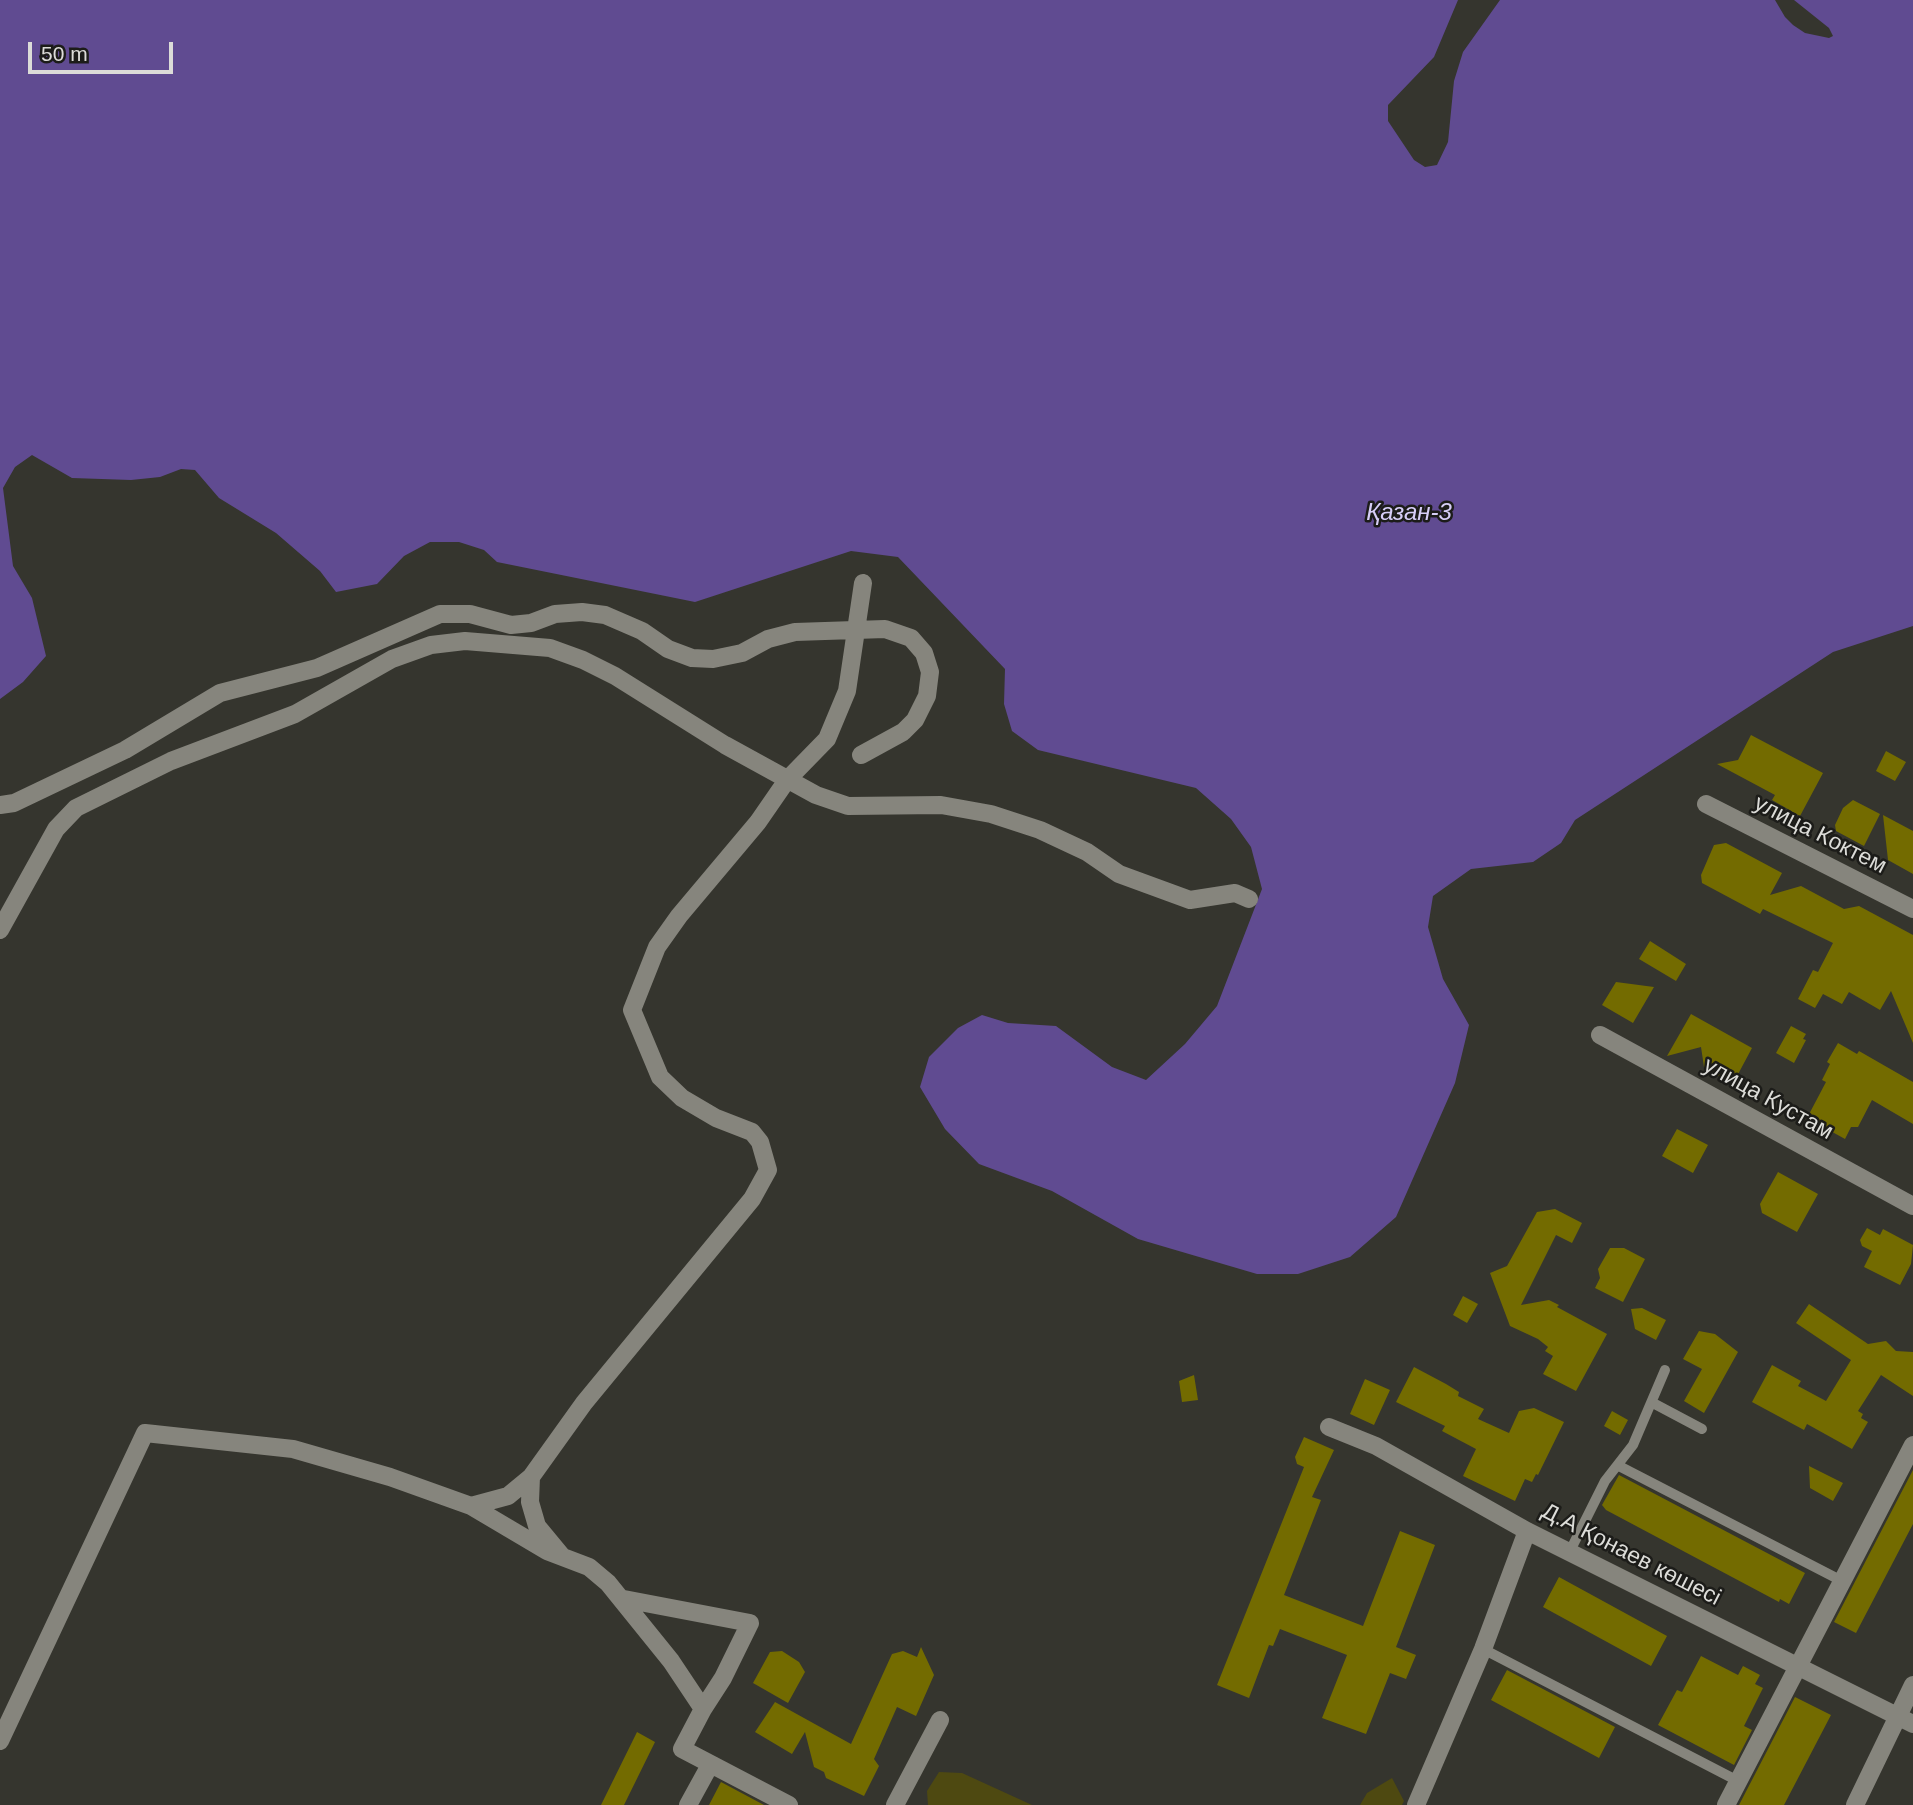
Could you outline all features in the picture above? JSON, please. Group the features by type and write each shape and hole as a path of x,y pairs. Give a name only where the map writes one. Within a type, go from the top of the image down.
{"street":[{"path":"471,1506 508,1496 531,1477 584,1403 752,1199 768,1170 760,1142 752,1132 716,1118 682,1098 660,1077 632,1010 657,947 709,878 758,822 787,780 827,739 847,691 863,583"},
{"path":"0,805 14,803 125,750 220,693 317,668 440,614 470,614 511,625 531,624 555,614 582,612 606,615 642,631 668,649 703,659 741,653 768,639 795,632 885,629 911,638 924,653 930,672 927,696 915,719 903,732 861,755"},
{"path":"0,930 56,829 76,808 171,761 295,713 391,659 432,645 465,641 550,648 583,660 643,692 679,718 787,780 816,795 848,806 941,805 991,814 1040,830 1087,852 1119,874 1190,900 1235,893 1249,899"},
{"name":"улица Коктем","path":"1706,804 1913,909"},
{"name":"улица Кустам","path":"1600,1035 1913,1206"},
{"name":"Д.А Қонаев көшесі","path":"1329,1427 1376,1446 1527,1531 1906,1720"},
{"path":"0,1741 145,1433 293,1449 390,1477 471,1506 547,1551 589,1567 624,1599 703,1709"},
{"path":"1726,1805 1913,1445"},
{"path":"531,1477 530,1502 537,1526 562,1555"},
{"path":"1416,1805 1483,1649 1527,1531"},
{"path":"624,1599 750,1623 723,1678 682,1749 789,1805"},
{"path":"1855,1805 1906,1720 1913,1685"},
{"path":"895,1805 940,1720"},
{"path":"688,1805 710,1765"}],"lane":[{"path":"1570,1552 1605,1481 1619,1466 1653,1403 1665,1370"},
{"path":"1653,1403 1703,1429"},
{"path":"1619,1466 1842,1581"},
{"path":"1483,1649 1738,1781"}],"shaded area":[{"path":"939,1772 962,1773 1032,1805 928,1805 927,1791"},
{"path":"1392,1778 1404,1801 1402,1805 1360,1805 1367,1793"}],"water":[{"name":"Қазан-3","path":"0,0 1458,0 1434,57 1388,105 1388,121 1414,160 1425,167 1437,165 1448,142 1454,81 1463,52 1500,0 1775,0 1793,25 1805,33 1829,38 1833,36 1829,28 1794,0 1913,0 1913,626 1833,652 1575,820 1561,843 1533,862 1471,869 1433,896 1428,927 1443,979 1469,1025 1455,1083 1396,1217 1350,1257 1298,1274 1257,1274 1138,1239 1052,1191 979,1164 945,1129 920,1087 929,1057 958,1028 982,1015 1008,1023 1056,1026 1112,1067 1146,1080 1185,1044 1217,1006 1262,889 1251,847 1231,819 1196,788 1038,750 1012,731 1004,704 1005,669 898,557 851,551 695,602 497,562 484,550 459,542 430,542 404,556 377,584 336,592 320,571 276,533 219,498 195,470 181,469 160,477 131,480 72,478 32,455 15,467 3,488 13,566 32,598 46,656 23,682 0,699"}],"building":[{"path":"1751,735 1823,773 1800,816 1772,800 1775,795 1717,764 1738,760"},
{"path":"1886,751 1906,762 1895,781 1876,771"},
{"path":"1853,800 1880,814 1864,846 1836,831 1835,825 1843,808"},
{"path":"1883,815 1913,831 1913,874 1888,860"},
{"path":"1726,843 1782,873 1770,895 1801,886 1844,909 1859,906 1913,935 1913,1043 1891,991 1880,1010 1849,992 1842,1004 1823,994 1815,1008 1798,999 1813,970 1818,972 1833,943 1763,909 1760,914 1702,883 1701,875 1714,845"},
{"path":"1650,941 1686,964 1676,981 1639,959"},
{"path":"1616,982 1654,987 1633,1023 1602,1005"},
{"path":"1691,1014 1752,1048 1736,1078 1728,1073 1718,1076 1704,1067 1701,1047 1667,1056"},
{"path":"1791,1026 1806,1034 1803,1039 1806,1040 1794,1063 1776,1053"},
{"path":"1838,1043 1857,1054 1859,1051 1913,1082 1913,1124 1872,1100 1858,1127 1851,1127 1845,1139 1807,1118 1826,1082 1822,1080 1830,1064 1827,1062"},
{"path":"1677,1129 1708,1145 1693,1173 1662,1156"},
{"path":"1778,1172 1818,1194 1797,1232 1762,1213 1760,1204"},
{"path":"1555,1209 1582,1223 1572,1243 1556,1235 1521,1305 1549,1300 1607,1334 1576,1391 1543,1374 1553,1356 1545,1351 1548,1347 1538,1339 1510,1326 1490,1273 1507,1266 1537,1212"},
{"path":"1867,1228 1880,1235 1883,1229 1913,1245 1911,1264 1900,1285 1864,1267 1872,1251 1862,1246 1860,1240"},
{"path":"1610,1248 1624,1248 1645,1259 1623,1302 1595,1288 1600,1278 1598,1269"},
{"path":"1463,1296 1478,1304 1467,1323 1453,1315"},
{"path":"1809,1304 1868,1344 1886,1341 1896,1351 1913,1352 1913,1396 1881,1375 1858,1411 1863,1414 1861,1418 1868,1422 1852,1449 1807,1424 1804,1430 1752,1402 1772,1365 1801,1381 1798,1386 1826,1401 1851,1360 1796,1323"},
{"path":"1642,1308 1666,1320 1656,1340 1635,1329 1631,1309"},
{"path":"1699,1331 1715,1334 1738,1352 1704,1413 1684,1401 1702,1369 1683,1359"},
{"path":"1414,1367 1459,1392 1458,1396 1484,1409 1478,1419 1509,1433 1519,1411 1534,1408 1564,1422 1538,1475 1536,1474 1532,1482 1525,1479 1515,1501 1463,1476 1476,1449 1442,1431 1445,1426 1396,1402"},
{"path":"1194,1375 1198,1400 1182,1402 1179,1381"},
{"path":"1365,1379 1390,1390 1374,1425 1350,1414"},
{"path":"1612,1411 1628,1420 1620,1435 1604,1426"},
{"path":"1304,1437 1334,1450 1312,1497 1321,1500 1284,1595 1363,1626 1400,1531 1435,1545 1396,1647 1416,1655 1406,1679 1390,1673 1366,1734 1322,1718 1347,1655 1280,1629 1273,1646 1269,1645 1249,1698 1217,1685 1304,1467 1297,1464 1295,1457"},
{"path":"1809,1466 1843,1483 1833,1501 1810,1488"},
{"path":"1913,1470 1913,1524 1856,1633 1834,1622"},
{"path":"1619,1475 1805,1573 1789,1604 1780,1599 1779,1602 1606,1510 1602,1505"},
{"path":"1559,1577 1667,1636 1651,1666 1543,1607"},
{"path":"921,1647 934,1675 916,1716 897,1707 874,1759 879,1766 864,1796 826,1778 824,1772 814,1767 805,1732 792,1754 755,1732 775,1702 851,1744 892,1654 903,1651 917,1657"},
{"path":"782,1651 799,1662 805,1672 788,1703 753,1683 770,1652"},
{"path":"1701,1656 1738,1675 1743,1666 1760,1675 1755,1684 1763,1688 1744,1726 1752,1730 1734,1765 1658,1725 1677,1690 1682,1692"},
{"path":"1507,1670 1615,1727 1599,1758 1491,1700"},
{"path":"1795,1697 1831,1715 1784,1805 1739,1805"},
{"path":"637,1732 655,1742 624,1805 601,1805"},
{"path":"721,1782 764,1805 709,1805"}]}
